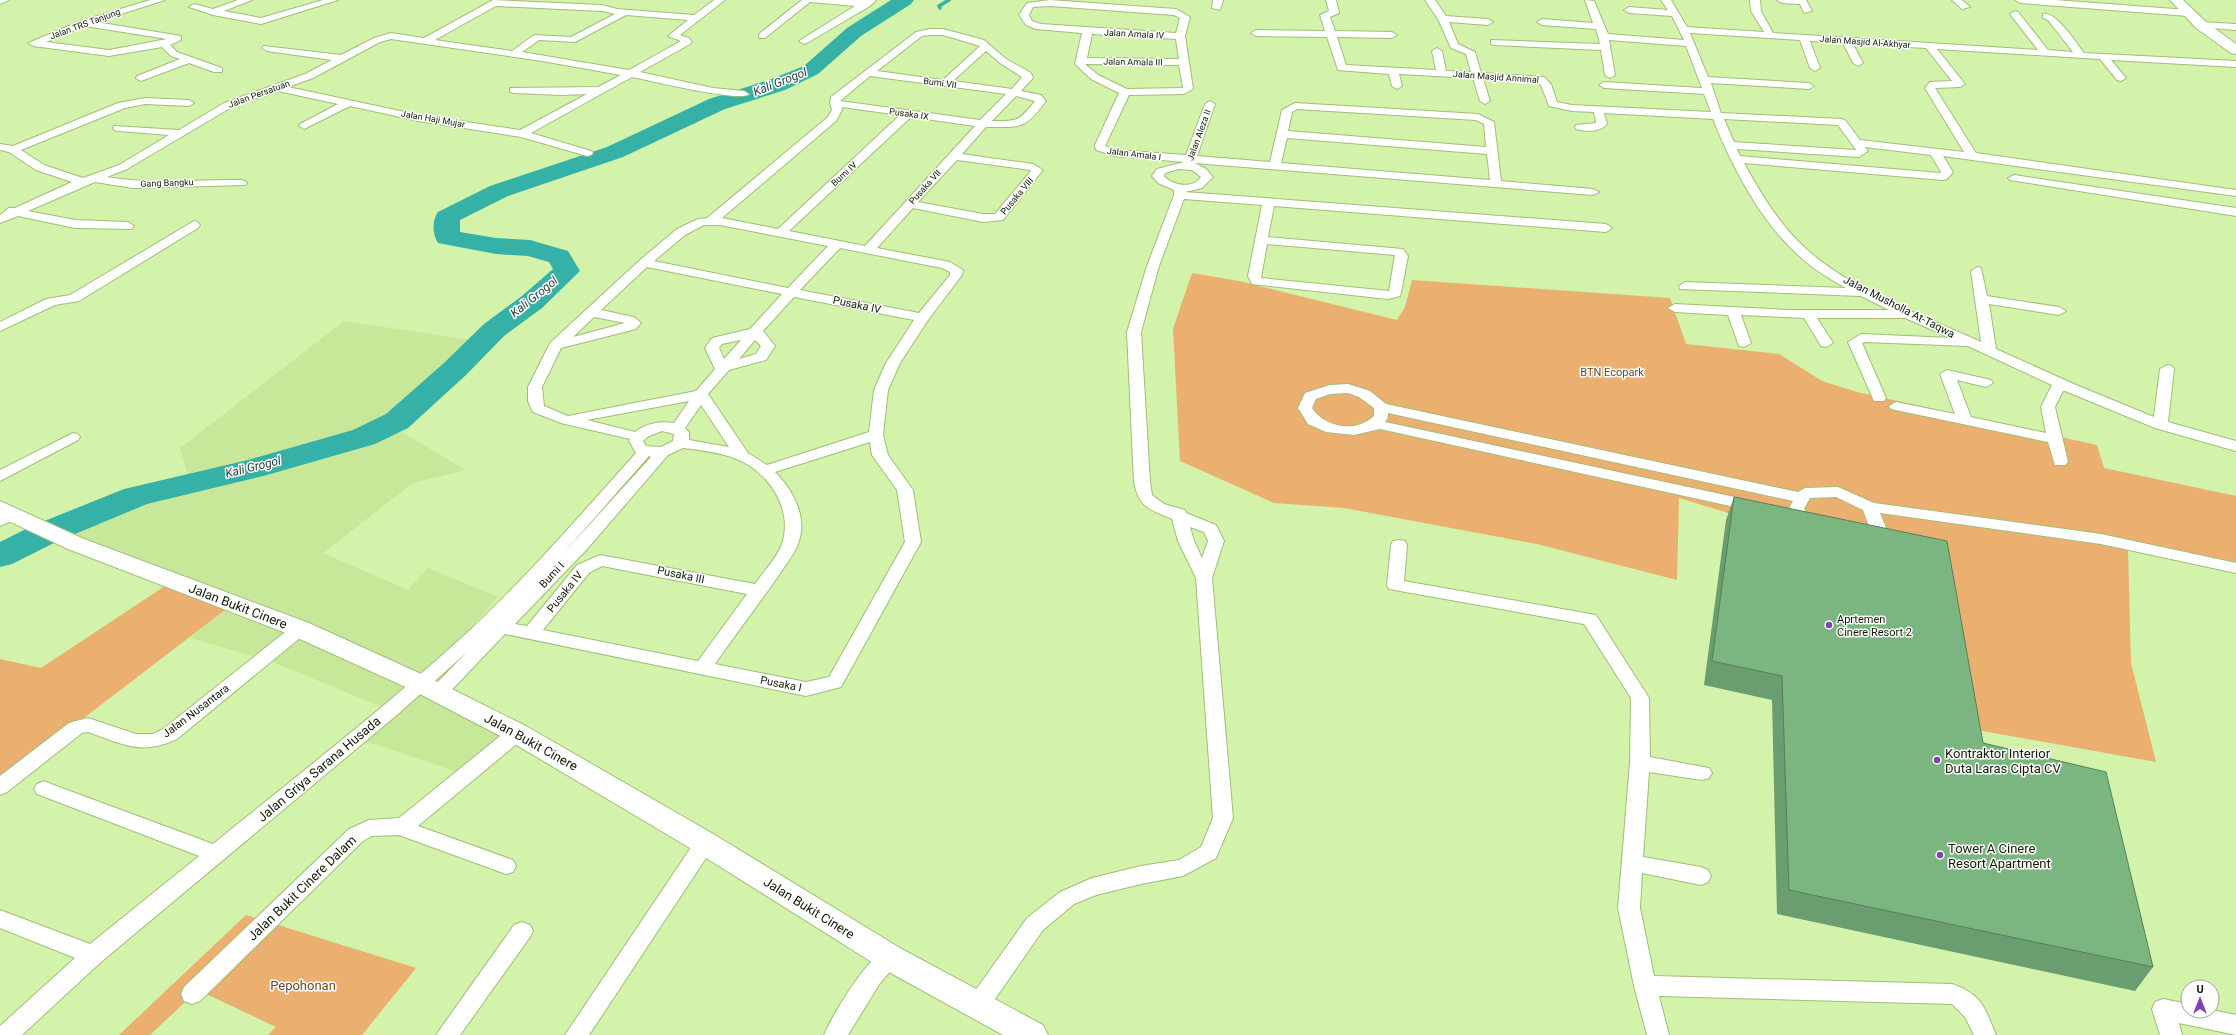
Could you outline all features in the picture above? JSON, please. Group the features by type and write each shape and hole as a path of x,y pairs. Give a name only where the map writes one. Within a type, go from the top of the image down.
{"main road":[{"path":"2176,0 2201,25 2236,50"},
{"name":"Jalan Bukit Cinere","path":"4,514 46,530 76,544 300,629 429,689 518,733 705,843 888,956 1032,1035"}],"street":[{"path":"0,1 4,0"},
{"name":"Jalan TRS Tanjung","path":"160,0 84,23 33,43 109,53 164,44"},
{"path":"213,12 247,0"},
{"path":"194,7 253,21 261,21 333,0"},
{"path":"522,134 687,42 686,40 673,36 697,18 702,11 720,0"},
{"path":"762,36 783,21 807,0"},
{"path":"812,0 869,2"},
{"path":"1331,0 1334,13 1325,16 1333,34"},
{"path":"1430,0 1443,19 1454,46 1470,52 1485,101"},
{"name":"Jalan Musholla At-Taqwa","path":"1666,0 1686,30 1729,145 1754,189 1790,240 1809,258 1866,292 1908,314 1973,344 2160,425 2198,438 2236,446"},
{"path":"1755,0 1756,11 1770,35"},
{"path":"1782,0 1803,2 1807,11"},
{"path":"1957,0 1965,7"},
{"path":"2020,0 2188,13"},
{"path":"1589,1 1605,42 1610,75"},
{"path":"425,41 498,2 602,8 624,12 697,18"},
{"path":"804,41 869,2"},
{"path":"1038,3 1181,13 1185,16 1180,36 1188,89 1184,91 1125,92 1083,68 1081,61 1087,35 1032,25 1024,15 1030,5 1038,3"},
{"path":"1629,10 1675,13"},
{"path":"512,55 537,37 572,40 592,31 624,12"},
{"path":"2015,14 2044,51"},
{"path":"2046,16 2051,18 2080,54"},
{"path":"1443,19 1488,22"},
{"path":"1542,22 1599,26"},
{"path":"84,23 178,38 164,44 174,54 218,70"},
{"path":"2201,25 2236,27"},
{"name":"Jalan Masjid Al-Akhyar","path":"1686,30 1929,46 2044,51 2200,63 2236,64"},
{"path":"712,220 832,119 838,106 834,103 835,99 919,34 944,32 981,42 986,46 945,83"},
{"name":"Jalan Amala IV","path":"1087,35 1110,33 1180,36"},
{"path":"1256,34 1392,35"},
{"name":"Jalan Masjid Annimal","path":"1333,34 1342,68 1540,79 1546,84 1553,104 1557,106 1841,122 1857,143"},
{"name":"Jalan Persatuan","path":"0,219 82,182 123,167 228,105 309,76 340,58 377,40 391,36 512,55 542,58 713,91 744,94"},
{"path":"1804,38 1815,68"},
{"path":"1847,41 1858,63"},
{"path":"1494,42 1691,43"},
{"name":"Pusaka VII","path":"868,250 1028,76 1003,62 986,46"},
{"path":"1929,46 1960,84 1934,84 1930,88 1972,156"},
{"path":"267,48 340,58"},
{"path":"1437,51 1441,73"},
{"path":"2101,56 2121,78"},
{"path":"141,78 187,60"},
{"name":"Jalan Amala III","path":"1081,61 1184,62"},
{"path":"1393,71 1397,86"},
{"name":"Bumi VII","path":"867,73 1013,92 1037,97 1040,101 1024,121 1017,124 983,124"},
{"path":"1604,85 1809,86"},
{"name":"Jalan Haji Mujar","path":"279,88 419,118 522,134 587,153"},
{"path":"514,90 561,92 600,90"},
{"name":"Jalan Amala I","path":"1125,92 1100,148 1115,153 1189,163"},
{"path":"0,147 14,149 122,105 145,101 189,103"},
{"path":"304,126 350,102"},
{"name":"Pusaka IX","path":"834,103 983,124"},
{"name":"Jalan Aleza II","path":"1189,163 1210,104"},
{"path":"1275,166 1287,110 1295,106 1478,117 1489,122 1496,184"},
{"path":"1580,127 1597,127 1602,124 1598,109"},
{"name":"Bumi IV","path":"780,233 908,114"},
{"path":"118,128 182,132"},
{"path":"1282,134 1492,151"},
{"path":"1857,143 1972,156 2236,193"},
{"path":"1729,145 1862,153 1857,143"},
{"path":"14,149 27,160 53,173 82,182"},
{"path":"1738,159 1943,177 1947,172 1934,152"},
{"name":"Pusaka VIII","path":"910,204 983,218 999,217 1037,170 1033,167 954,156"},
{"path":"1179,191 1199,185 1205,181 1207,177 1199,168 1189,163"},
{"path":"1593,192 1275,166 1189,163 1168,168 1161,171 1158,176 1161,181 1179,191 1269,202 1606,228"},
{"name":"Gang Bangku","path":"94,178 113,183 133,185 196,182 241,183"},
{"path":"2014,178 2236,212"},
{"path":"2030,189 2236,220"},
{"path":"1179,191 1153,266 1134,332 1142,482 1145,497 1158,507 1179,514 1210,528 1216,541 1204,578"},
{"path":"1262,240 1399,252 1402,256 1395,293 1388,295 1257,280 1254,276 1269,202"},
{"path":"13,212 69,223 128,226"},
{"path":"770,473 876,438 881,390 893,363 922,318 956,275 957,270 946,265 780,233 712,220 702,222 681,232 590,312 556,346 535,387 534,401 538,409 566,420 642,444 662,453 677,447 680,436 701,394 722,368 837,244"},
{"path":"0,326 47,304 74,298 194,225"},
{"name":"Pusaka IV","path":"644,263 792,291 922,318"},
{"path":"1977,270 1989,351"},
{"path":"1685,286 1866,292"},
{"path":"1982,300 2059,311"},
{"path":"1675,308 1734,313 1809,315 1908,314"},
{"path":"556,346 631,326 634,323 630,320 590,312"},
{"path":"1734,313 1744,343"},
{"path":"1809,315 1826,343"},
{"path":"722,368 761,357 768,346 756,332"},
{"path":"722,368 712,348 717,341 756,332"},
{"path":"1879,398 1855,342 1861,338 1973,344"},
{"path":"2160,425 2167,369"},
{"path":"1964,419 1947,374 1986,383"},
{"path":"2060,462 2048,407 2057,388 2069,386"},
{"path":"1381,407 1381,417 1373,425 1354,431 1331,429 1313,421 1305,408 1310,396 1327,389 1349,389 1369,395 1381,407 1802,498"},
{"path":"566,420 701,394"},
{"path":"701,394 742,455 770,473 790,508 794,529 790,545 759,591 702,668"},
{"path":"1896,406 2055,439"},
{"path":"1373,425 1802,516"},
{"name":"Bumi I","path":"494,626 521,590 642,444 644,432 661,426 680,436 742,455"},
{"path":"0,476 73,438"},
{"name":"Pusaka I","path":"494,626 532,632 806,689 835,682 913,542 905,490 880,455 876,438"},
{"name":"Bumi I","path":"429,689 582,544 662,453"},
{"path":"1721,499 1722,481"},
{"path":"1825,533 1817,531 1796,510 1805,493 1838,492 1870,507 2101,539 2236,568"},
{"path":"1847,538 1855,539 1878,528 1870,507"},
{"path":"978,1005 1035,924 1067,898 1092,887 1141,875 1183,868 1209,852 1222,818 1204,578 1186,541 1179,514"},
{"path":"1399,545 1395,585 1590,619 1640,698 1640,763 1631,863 1629,908 1645,986 1658,1035"},
{"name":"Pusaka IV","path":"532,632 583,569 603,559"},
{"name":"Pusaka III","path":"603,559 759,591"},
{"name":"Jalan Nusantara","path":"0,787 76,728 88,725 135,741 155,741 170,734 300,629"},
{"name":"Jalan Griya Sarana Husada","path":"6,1035 93,955 215,853 429,689"},
{"path":"400,827 406,824 518,733"},
{"path":"1640,763 1702,773"},
{"path":"44,789 215,853"},
{"path":"400,827 436,842 506,866"},
{"name":"Jalan Bukit Cinere Dalam","path":"192,994 356,835 369,828 400,827"},
{"path":"576,1035 705,843"},
{"path":"1631,863 1701,876"},
{"path":"0,919 93,955"},
{"path":"447,1035 522,931"},
{"path":"835,1035 872,976 888,956"},
{"path":"1645,986 1952,994 1961,996 1972,1006 1985,1035"},
{"path":"2170,1035 2163,1009 2236,1025"}],"shaded area":[{"path":"344,321 471,340 381,420 466,470 413,483 323,553 408,590 428,568 498,597 427,677 524,729 466,775 351,736 382,707 270,661 190,638 228,608 60,532 103,505 188,475 180,448"}],"green space":[{"name":"BTN Ecopark","path":"1192,273 1239,281 1397,320 1405,307 1412,280 1670,298 1686,344 1779,354 1822,381 1857,392 2097,445 2104,468 2236,496 2236,571 2128,549 2131,663 2156,762 1877,712 1860,553 1679,498 1677,580 1537,544 1344,508 1274,503 1180,461 1173,329"},
{"path":"168,584 229,607 0,782 0,659 41,668"},
{"name":"Pepohonan","path":"246,915 416,968 362,1035 268,1035 276,1027 198,990 150,1035 119,1035"}],"building":[{"path":"1734,497 1947,541 1983,743 2106,772 2153,967 1789,890 1782,676 1712,661"}],"waterway":[{"name":"Kali Grogol","path":"0,556 44,534 136,496 255,468 364,437 397,421 455,369 494,330 532,302 567,271 559,257 530,248 496,246 447,237 447,217 499,191 615,152 717,104 777,85 811,70 854,32 904,0"},
{"path":"940,8 939,6 949,0"}],"place":[{"name":"Aprtemen Cinere Resort 2","path":"1829,625"},
{"name":"Kontraktor Interior Duta Laras Cipta CV","path":"1937,760"},
{"name":"Tower A Cinere Resort Apartment","path":"1940,855"}]}
